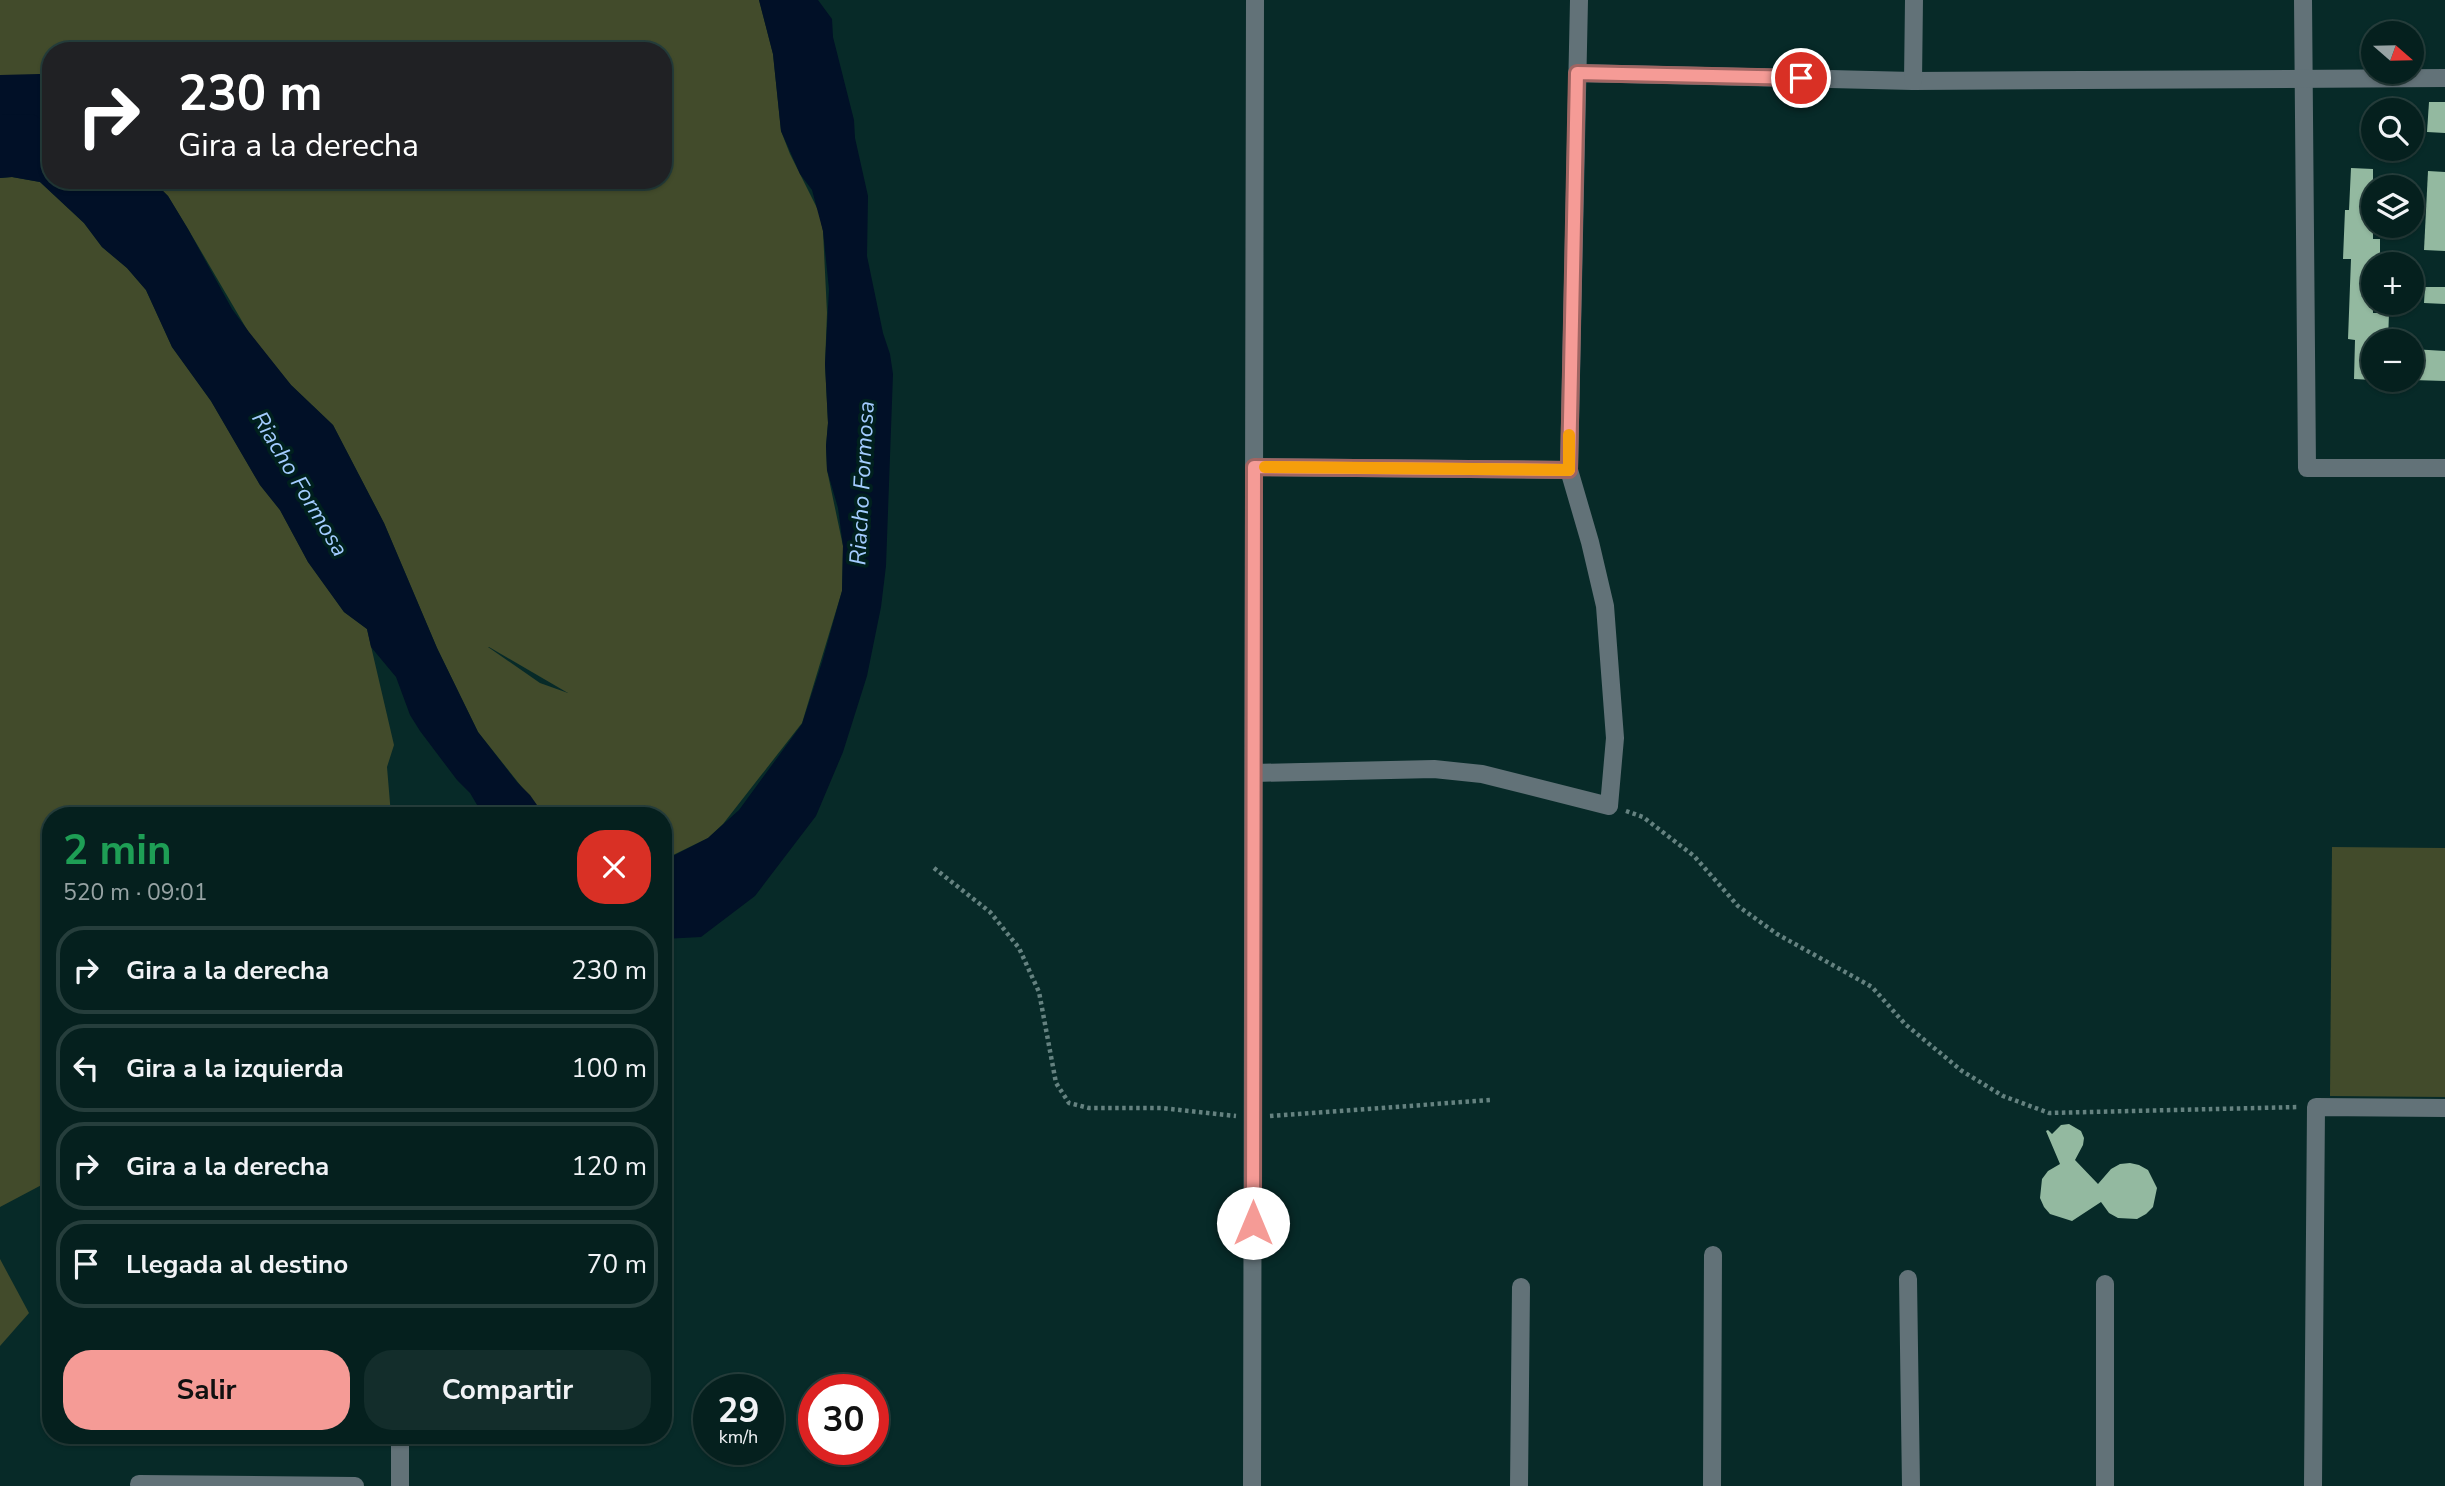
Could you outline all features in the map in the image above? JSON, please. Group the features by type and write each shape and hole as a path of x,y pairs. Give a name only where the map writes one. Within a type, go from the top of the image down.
{"street":[{"path":"1252,1486 1255,0"},
{"path":"1254,773 1434,769 1482,775 1609,806 1615,738 1605,606 1569,470 1578,0"},
{"path":"1913,81 1914,0"},
{"path":"2303,0 2307,468 2445,468"},
{"path":"1577,73 1913,81 2445,78"},
{"path":"1254,467 1569,470"},
{"path":"2313,1486 2316,1107 2445,1108"},
{"path":"1712,1486 1713,1255"},
{"path":"1908,1279 1911,1486"},
{"path":"2105,1284 2105,1486"},
{"path":"1519,1486 1521,1287"},
{"path":"400,1444 400,1486"},
{"path":"139,1484 355,1486"}],"path":[{"path":"1609,806 1643,817 1694,856 1738,906 1777,934 1872,987 1905,1024 1962,1071 2003,1096 2049,1112 2316,1107"},
{"path":"934,868 990,912 1019,948 1039,992 1056,1083 1069,1103 1089,1108 1161,1108 1253,1118 1491,1100"}],"green space":[{"path":"0,0 759,0 773,54 781,131 819,212 823,231 827,313 827,470 843,546 842,591 802,723 723,824 708,838 672,856 672,807 538,807 478,732 437,648 384,523 333,425 291,385 249,333 168,196 161,189 672,189 672,42 42,42 42,95 0,95","holes":["488,647 568,693 540,683"]},
{"path":"12,177 40,182 42,189 48,189 84,223 102,247 127,268 146,290 172,347 211,401 260,485 280,510 308,562 344,612 367,629 394,745 387,767 390,807 42,807 42,1185 0,1207 0,178"},
{"path":"2332,847 2445,848 2445,1097 2330,1096"},
{"path":"0,1259 29,1313 0,1346"}],"water":[{"path":"759,0 818,0 832,19 833,37 854,120 855,138 868,196 867,256 893,374 886,566 867,676 843,752 816,816 755,896 701,937 672,939 672,856 708,838 739,810 802,724 842,591 843,546 838,508 827,470 825,364 829,289 823,231 812,190 800,174 781,131 773,54"},
{"path":"0,103 42,112 42,184 12,177 0,178"},
{"path":"48,189 161,189 168,196 232,309 291,385 333,425 384,523 437,648 478,732 538,807 478,807 470,793 457,780 410,715 396,677 371,647 367,629 344,612 308,562 280,510 260,485 211,401 172,347 146,290 127,268 102,247 84,223"}],"building":[{"path":"2429,102 2445,102 2445,133 2427,132"},
{"path":"2351,168 2373,169 2373,175 2361,175 2361,238 2380,239 2380,252 2361,252 2361,315 2389,315 2388,329 2361,329 2361,379 2354,379 2355,340 2348,339 2351,259 2343,259 2345,210 2349,210"},
{"path":"2428,171 2445,172 2445,251 2424,250"},
{"path":"2425,287 2445,287 2445,304 2424,303"},
{"path":"2424,350 2445,351 2445,381 2424,380"},
{"path":"2069,1124 2081,1131 2084,1138 2075,1160 2098,1184 2111,1169 2120,1164 2130,1163 2148,1170 2157,1188 2153,1207 2146,1214 2137,1219 2118,1218 2109,1213 2101,1202 2072,1221 2050,1214 2044,1207 2040,1198 2042,1179 2048,1171 2060,1164 2046,1131 2052,1134 2061,1125"}],"waterway":[{"name":"Riacho Formosa","path":"0,95 42,95"}],"slow traffic":[{"path":"1265,467 1569,470 1569,435"}],"route":[{"path":"1253,1223 1254,467 1569,470 1577,73 1801,78"}]}
